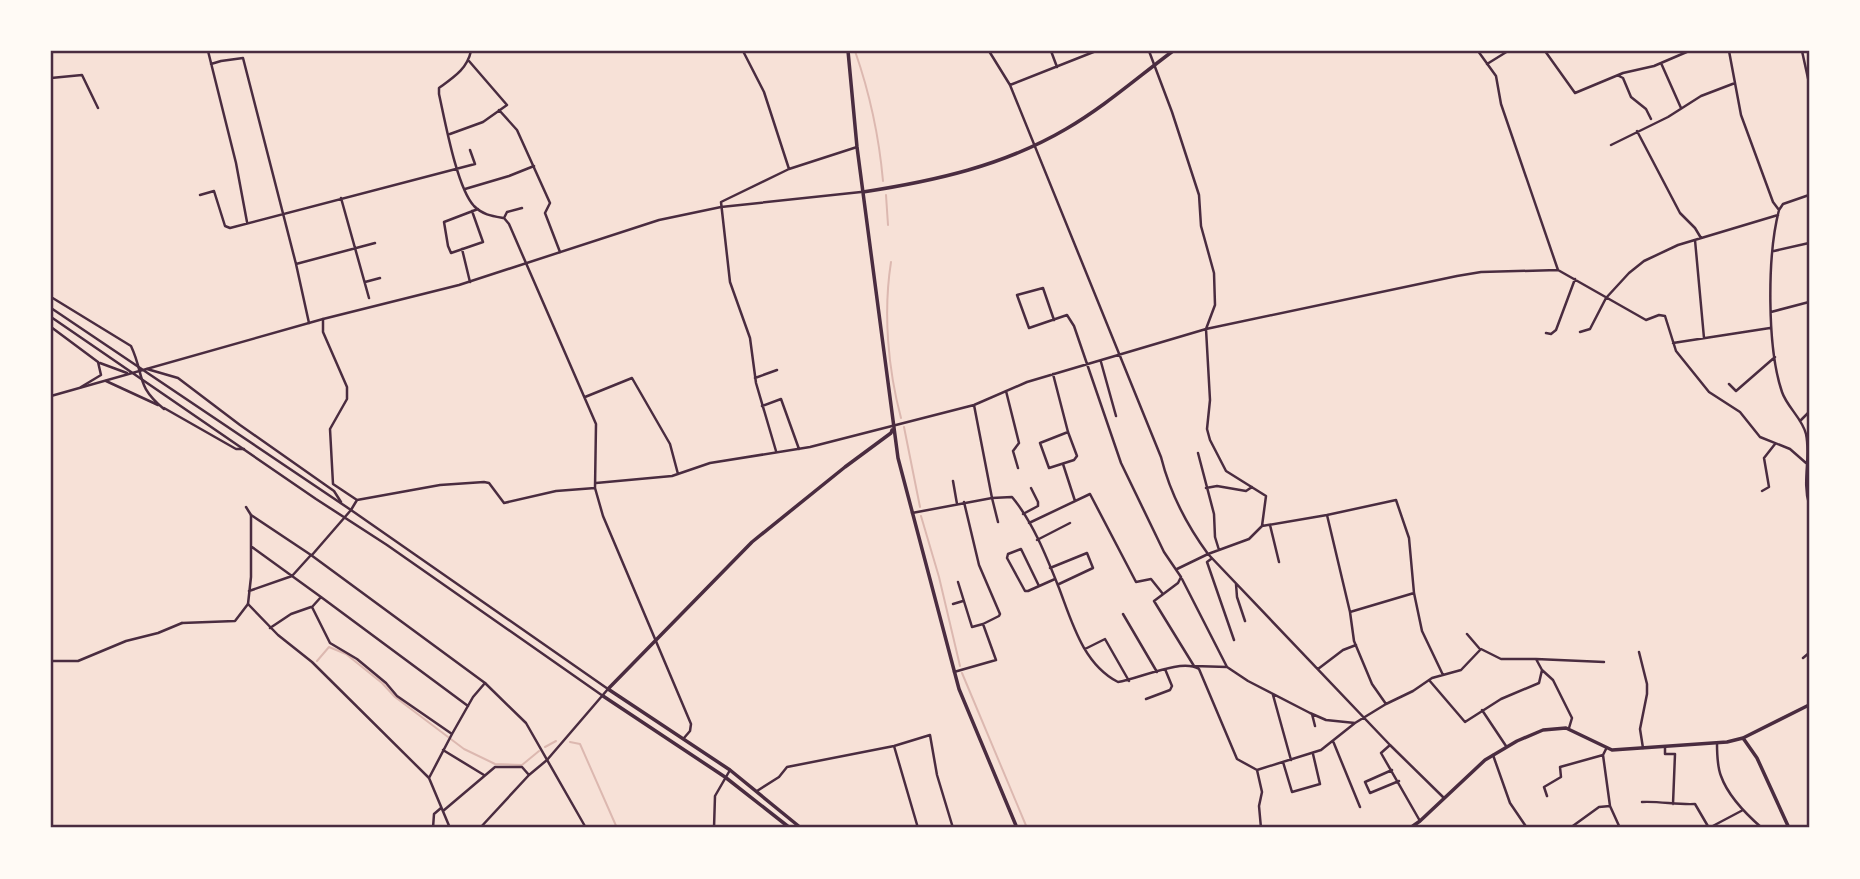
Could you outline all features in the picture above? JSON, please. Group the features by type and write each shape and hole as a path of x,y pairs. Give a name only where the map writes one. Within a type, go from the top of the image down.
{"main road":[{"path":"848,51 862,192 898,458 959,689 1017,828"},
{"path":"862,192 940,178 996,162 1034,146 1067,129 1173,51"},
{"path":"801,828 730,770 608,689 752,542 891,433 892,424"},
{"path":"603,696 725,776 790,828"},
{"path":"1410,828 1493,755 1506,746 1543,730 1558,727 1569,729 1606,749 1717,743 1743,738 1809,705"},
{"path":"1743,738 1757,758 1789,828"}],"street":[{"path":"208,51 236,163 247,222"},
{"path":"471,51 469,61 459,74 439,88 439,94 464,189 478,209 488,216 504,218"},
{"path":"743,51 764,92 789,169"},
{"path":"989,51 1010,85 1161,457 1167,481 1191,531 1211,558 1444,798"},
{"path":"1051,51 1057,67"},
{"path":"1010,85 1096,51"},
{"path":"1149,51 1156,64 1199,195 1200,226 1214,273 1215,304 1206,329 1210,400 1207,429 1224,469 1267,498 1262,526 1250,539 1177,569"},
{"path":"1478,51 1496,76 1501,104 1558,270"},
{"path":"1487,64 1508,51"},
{"path":"1545,51 1575,93 1689,51"},
{"path":"1729,51 1741,115 1779,213"},
{"path":"1809,52 1802,52 1809,83"},
{"path":"211,64 243,58 309,323"},
{"path":"449,134 483,122 507,105 469,61"},
{"path":"1661,63 1681,108"},
{"path":"51,78 82,75 99,108"},
{"path":"1618,75 1623,78 1631,97 1646,109 1651,119"},
{"path":"1611,145 1701,96 1735,83"},
{"path":"1596,84 1599,89"},
{"path":"499,110 517,130 550,203 545,213 560,252"},
{"path":"1637,131 1680,213 1701,238"},
{"path":"776,451 755,378 750,338 730,282 721,202 789,169 857,147"},
{"path":"200,195 214,191 225,226 230,228 458,170 475,164 470,150"},
{"path":"464,189 534,166"},
{"path":"51,396 323,319 470,282 659,220 721,207 862,192"},
{"path":"1809,195 1783,204 1779,213 1771,313 1782,394 1807,435 1806,494 1809,504"},
{"path":"341,198 369,298"},
{"path":"504,218 507,212 522,208"},
{"path":"472,211 483,242 451,253 444,222 472,211 478,209"},
{"path":"1580,332 1591,328 1606,298 1637,266 1661,252 1779,213"},
{"path":"504,218 527,264 596,424 595,485 613,542 691,724 684,739"},
{"path":"1695,240 1704,338"},
{"path":"296,264 374,243"},
{"path":"1774,251 1809,243"},
{"path":"462,249 470,282"},
{"path":"323,319 323,332 347,387 347,399 330,429 333,484 357,500 440,485 478,482 489,484 504,503 556,491 678,474 710,463 799,449 974,405 1053,374 1206,329 1457,275 1558,270 1646,320 1662,314 1668,320 1676,351 1709,392 1740,412 1760,437 1790,449 1806,463"},
{"path":"365,282 380,278"},
{"path":"1546,333 1551,334 1556,330 1575,279"},
{"path":"1054,320 1043,288 1017,295 1029,328 1054,320 1067,315 1074,326 1121,463 1164,552 1177,569 1227,667 1243,679 1312,714 1326,720 1356,723"},
{"path":"51,297 131,346 146,392 164,409"},
{"path":"1771,313 1809,302"},
{"path":"51,308 163,386 351,510 608,689 547,760 529,775 480,828"},
{"path":"51,317 603,696"},
{"path":"51,327 98,362 130,374"},
{"path":"1673,343 1771,327"},
{"path":"1728,384 1736,391 1775,357"},
{"path":"78,389 102,375 98,362"},
{"path":"1101,362 1116,416"},
{"path":"147,369 178,378 334,491 343,505"},
{"path":"755,378 777,370"},
{"path":"1053,374 1077,456 1074,460 1052,468 1047,467 1040,443 1068,432"},
{"path":"585,397 632,378 670,444 678,474"},
{"path":"106,381 236,449 244,449"},
{"path":"1006,391 1019,443 1013,451 1018,468"},
{"path":"762,406 781,399 799,449"},
{"path":"974,405 998,522"},
{"path":"1800,421 1809,412"},
{"path":"1762,491 1769,487 1764,458 1775,443"},
{"path":"1198,453 1214,514 1219,551"},
{"path":"1063,464 1075,501"},
{"path":"953,481 957,504"},
{"path":"1206,488 1217,486 1248,491 1252,486"},
{"path":"1023,514 1038,506 1031,488"},
{"path":"1029,523 1090,494 1136,582 1151,579 1163,594"},
{"path":"912,513 964,502 1012,497 1029,523 1085,649 1107,676 1118,682 1165,669 1227,667"},
{"path":"249,591 292,576 346,517 357,500"},
{"path":"1262,526 1396,500 1409,538 1413,593 1422,631 1443,675"},
{"path":"958,582 972,627 1000,614 979,565 964,502"},
{"path":"246,507 251,514 485,683 519,713 586,828"},
{"path":"51,661 78,661 127,641 183,623 235,621 248,604 251,514"},
{"path":"1327,515 1356,645 1373,684 1386,704"},
{"path":"1037,540 1070,523"},
{"path":"1270,525 1279,562"},
{"path":"252,547 468,706"},
{"path":"1040,586 1021,548 1008,554 1007,558 1025,591 1040,586 1055,579"},
{"path":"1050,568 1083,553 1087,553 1090,559 1093,568 1058,585"},
{"path":"1211,558 1207,562 1234,640"},
{"path":"1181,577 1178,583 1154,601 1194,666 1199,669 1237,759 1256,770 1262,792 1259,806 1261,828"},
{"path":"1236,584 1236,594 1245,621"},
{"path":"1350,612 1413,593"},
{"path":"270,628 291,614 312,607 321,597"},
{"path":"953,604 964,601"},
{"path":"248,604 270,628 312,662 429,778 450,828"},
{"path":"312,607 330,643 357,659 397,696 452,735"},
{"path":"1123,614 1157,672"},
{"path":"954,672 996,660 983,624"},
{"path":"1467,634 1473,644 1501,659 1604,662"},
{"path":"1085,649 1105,639 1129,681"},
{"path":"1318,669 1343,650 1356,645"},
{"path":"1256,770 1312,753 1386,704 1429,680 1461,670 1483,649"},
{"path":"1639,652 1647,684 1640,729 1643,748"},
{"path":"1803,657 1809,653"},
{"path":"1536,659 1542,670 1553,680 1572,718 1569,729"},
{"path":"1146,699 1170,690 1172,686 1165,669"},
{"path":"1429,680 1465,722 1501,699 1539,683 1542,670"},
{"path":"429,778 468,706 485,683"},
{"path":"1273,694 1291,760"},
{"path":"1482,710 1506,746"},
{"path":"1312,714 1315,726"},
{"path":"757,791 779,777 787,767 894,746 930,735 937,775 952,828"},
{"path":"1333,741 1360,807"},
{"path":"1717,743 1720,774 1743,810 1762,828"},
{"path":"1390,744 1381,752 1420,821"},
{"path":"894,746 918,828"},
{"path":"1665,746 1665,754 1675,754 1673,804"},
{"path":"1606,749 1603,755 1611,806 1620,828"},
{"path":"443,750 484,775"},
{"path":"1283,762 1292,792 1320,784 1312,753"},
{"path":"1493,755 1510,803 1527,828"},
{"path":"1547,796 1544,786 1561,777 1560,767 1603,755"},
{"path":"433,828 434,814 495,767 522,767 529,775"},
{"path":"1392,769 1365,782 1370,793 1399,780"},
{"path":"714,828 715,796 730,770"},
{"path":"1642,802 1659,801 1698,806 1709,828 1743,810"},
{"path":"1570,828 1599,807 1611,806"}],"waterway":[{"path":"855,51 873,115 883,181"},
{"path":"886,195 888,225"},
{"path":"891,262 887,301 888,341 901,418"},
{"path":"904,427 920,507"},
{"path":"921,516 960,666"},
{"path":"317,661 329,647 346,654 395,697 464,749 495,764 522,765 539,751"},
{"path":"962,673 1027,828"},
{"path":"545,747 556,741"},
{"path":"570,742 580,744 617,828"}]}
